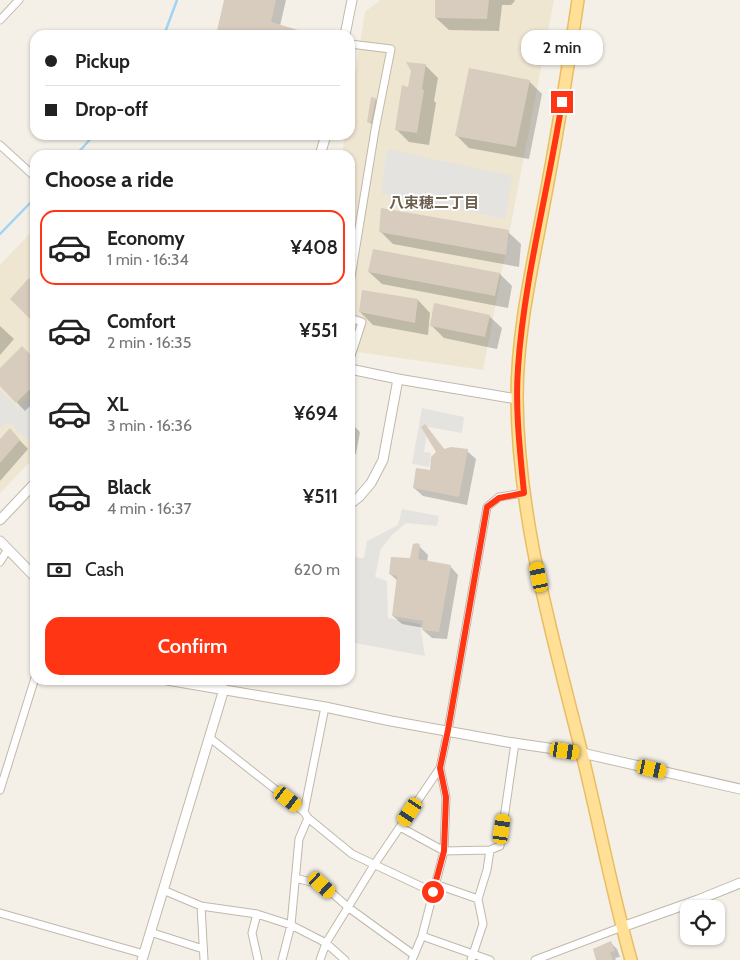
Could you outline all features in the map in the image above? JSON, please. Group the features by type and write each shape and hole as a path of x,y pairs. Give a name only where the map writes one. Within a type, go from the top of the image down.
{"main road":[{"path":"578,0 553,158 523,316 517,399 528,522 550,632 582,753 631,960"}],"street":[{"path":"0,20 19,0"},
{"path":"347,30 352,0"},
{"path":"355,45 391,49 375,130 355,252"},
{"path":"0,145 30,172"},
{"path":"355,320 362,322 355,344"},
{"path":"355,370 517,399"},
{"path":"355,500 371,483 383,460 398,379"},
{"path":"0,520 30,488"},
{"path":"320,960 326,943 374,865 440,768 487,507 499,498 524,493"},
{"path":"0,541 30,572"},
{"path":"0,562 8,549"},
{"path":"0,790 33,685"},
{"path":"199,685 514,743 582,753 740,789"},
{"path":"0,913 143,957 224,689"},
{"path":"282,960 291,925 299,839 306,815 325,707"},
{"path":"210,738 352,854 433,892"},
{"path":"400,827 444,851 490,850 500,846 514,743"},
{"path":"295,878 322,885 413,958 422,936 444,851 446,797 440,768"},
{"path":"472,957 483,924 478,899 487,870 490,850"},
{"path":"535,960 698,900 740,882"},
{"path":"435,884 478,899"},
{"path":"163,890 201,906 257,914 291,925 326,943 345,960"},
{"path":"201,906 204,960"},
{"path":"257,914 252,933 258,960"},
{"path":"150,932 203,949"},
{"path":"422,936 472,957 490,960"}],"shaded area":[{"path":"380,0 554,0 483,370 355,352 355,150 343,150 344,140 355,140 355,74 365,12"},
{"path":"387,149 512,176 505,219 381,194"},
{"path":"30,233 30,462 0,493 0,265"},
{"path":"0,390 17,407 26,398 30,402 30,438 27,440 9,422 0,429"},
{"path":"422,408 464,417 462,433 428,427 424,452 431,453 429,467 412,464"},
{"path":"402,509 439,516 437,526 406,523 392,535 381,549 375,577 387,581 388,618 420,624 425,656 355,643 355,557 364,558 367,541 398,525"}],"building":[{"path":"224,0 276,0 271,22 298,30 217,30"},
{"path":"435,0 489,0 487,19 435,18"},
{"path":"406,62 426,64 417,133 395,130 402,85 408,87 411,71"},
{"path":"469,68 530,80 516,147 455,136"},
{"path":"371,97 376,98 371,123 367,122"},
{"path":"381,208 509,230 506,255 379,232"},
{"path":"373,249 500,273 495,296 368,272"},
{"path":"29,278 30,319 10,299"},
{"path":"362,290 418,299 415,323 359,312"},
{"path":"434,303 490,315 485,337 430,326"},
{"path":"22,346 30,354 30,391 16,403 0,386 0,368"},
{"path":"425,424 444,449 451,447 468,449 459,497 413,488 416,468 430,470 431,457 436,452 421,427"},
{"path":"10,428 20,440 0,463 0,439"},
{"path":"417,543 420,545 418,559 451,565 439,632 422,630 423,621 392,616 397,576 389,574 391,557 410,558 413,544"},
{"path":"611,941 615,951 610,952 613,960 596,960 593,949"}],"waterway":[{"path":"166,30 177,0"},
{"path":"80,150 90,140"},
{"path":"0,234 30,203"}],"district":[{"name":"八束穂二丁目","path":"434,203"}],"route":[{"path":"433,892 444,851 446,797 440,768 487,507 499,498 524,493 517,399 523,316 562,102"}]}
